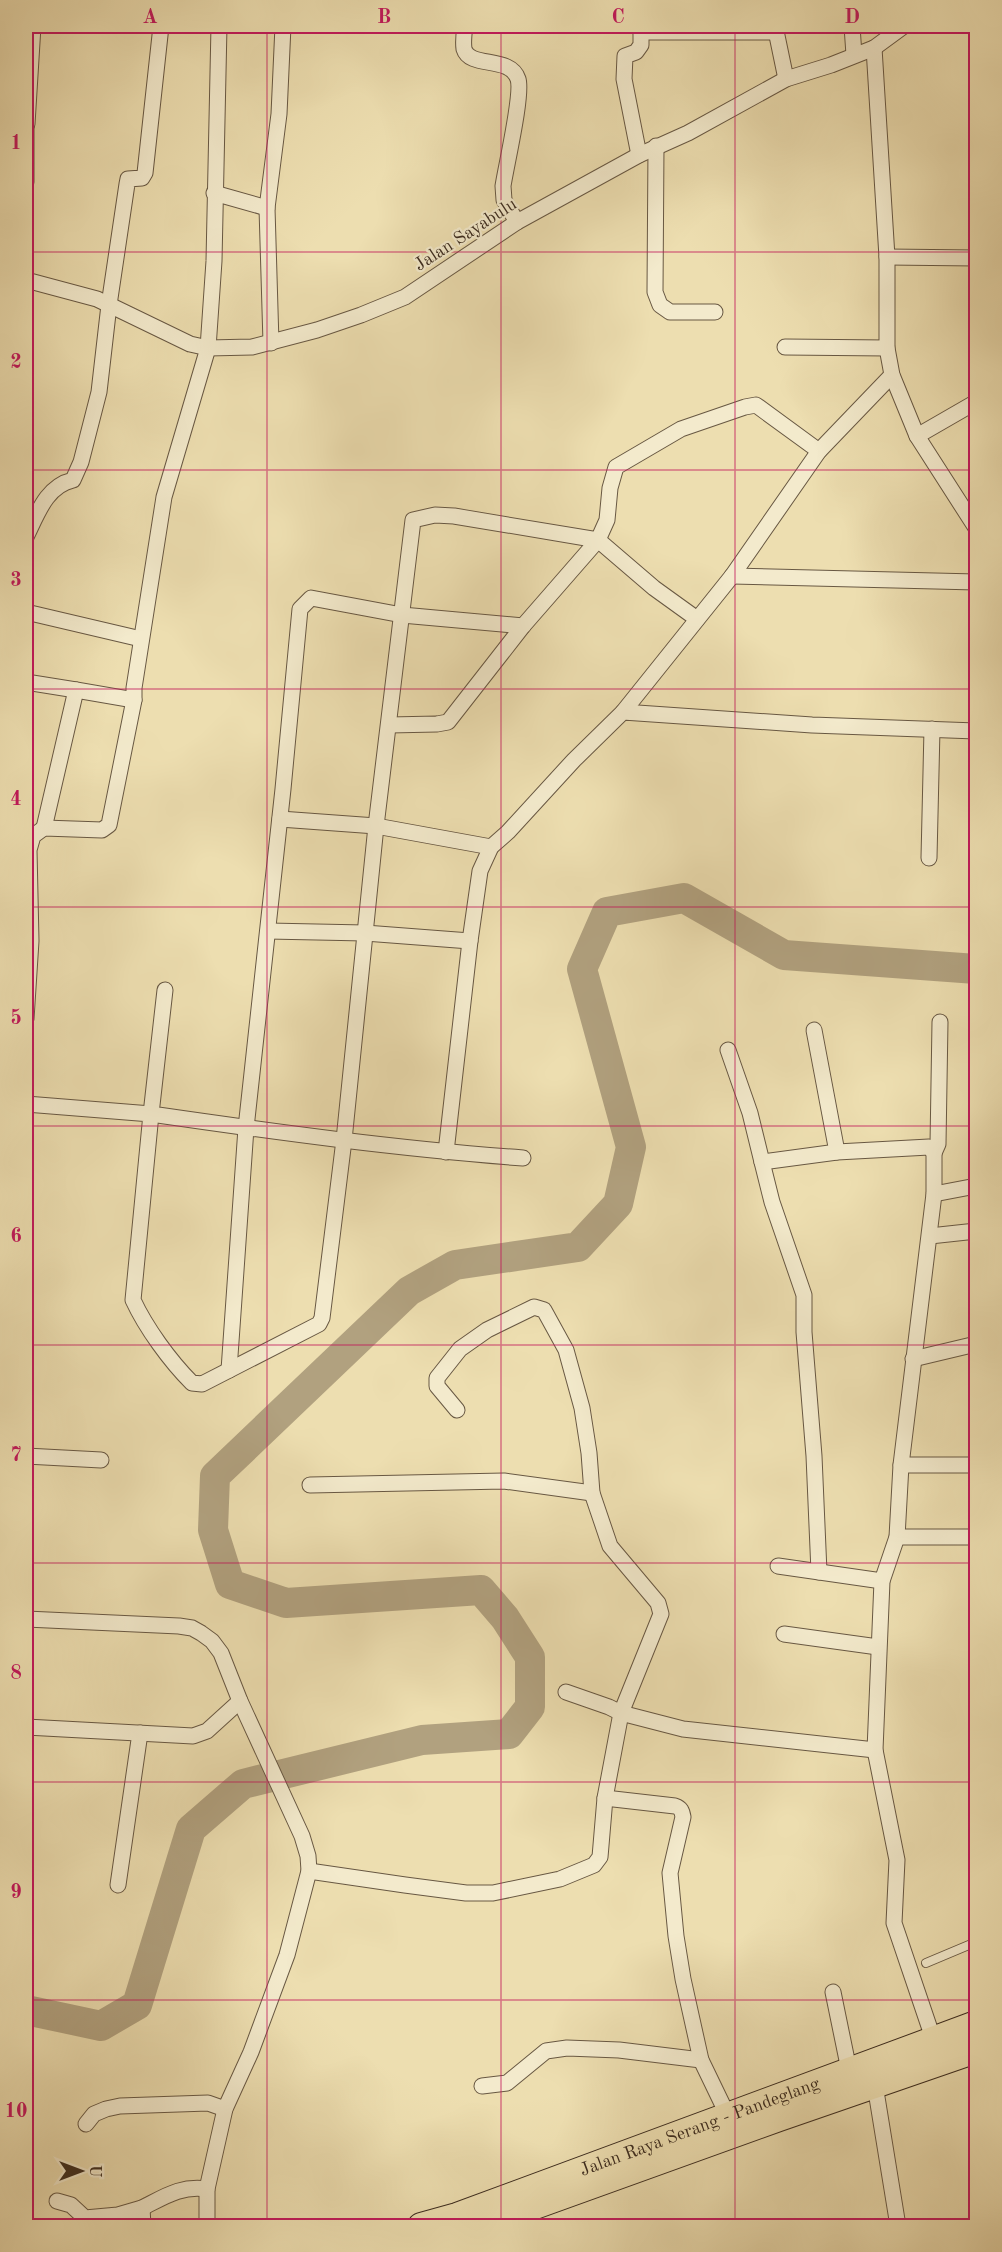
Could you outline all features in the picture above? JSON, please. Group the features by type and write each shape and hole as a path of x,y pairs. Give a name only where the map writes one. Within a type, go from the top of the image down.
{"highway":[{"name":"Jalan Raya Serang - Pandeglang","path":"479,2226 841,2081 976,2024"},
{"name":"Jalan Raya Serang - Pandeglang","path":"421,2226 457,2216 728,2116 841,2081 875,2085 976,2050"}],"street":[{"path":"26,182 26,124 33,26"},
{"path":"26,537 46,499 64,482 74,480 99,392 109,305 128,179 142,178 145,173 161,26"},
{"path":"26,1017 31,940 29,850 33,836 44,828 102,830 109,825 134,700 141,639 164,497 208,348 214,261 219,26"},
{"path":"271,343 267,208 279,114 284,26"},
{"path":"465,26 464,47 467,54 512,70 518,80 518,96 502,186 504,201 517,222"},
{"path":"852,26 854,55"},
{"name":"Jalan Sayabulu","path":"26,280 82,294 190,344 208,348 252,347 271,343 361,315 405,297 517,222 639,155 688,133 786,79 874,48 904,26"},
{"path":"639,155 624,79 625,56 636,51 641,45 641,28 775,29 786,79"},
{"path":"874,48 886,257 887,348 892,375 918,436 972,509 976,528"},
{"path":"656,146 655,292 660,305 670,312 715,312"},
{"path":"214,193 267,208"},
{"path":"886,257 976,258"},
{"path":"785,347 887,348"},
{"path":"446,1152 480,871 491,847 623,712 732,576 819,451 892,375"},
{"path":"918,436 976,402"},
{"path":"389,725 448,722 523,626 598,540 608,520 610,488 616,467 681,429 756,405 819,451"},
{"path":"165,990 133,1300 140,1314 182,1374 192,1383 202,1384 286,1342 318,1324 322,1318 344,1140 376,826 413,519 435,515 454,516 598,540 654,588 697,619"},
{"path":"732,576 976,582"},
{"path":"229,1370 246,1128 280,819 300,609 311,598 402,615 523,626"},
{"path":"26,612 141,639"},
{"path":"26,682 134,700"},
{"path":"44,828 76,690"},
{"path":"623,712 812,724 976,731"},
{"path":"929,858 932,729"},
{"path":"280,819 376,826 491,847"},
{"path":"268,931 366,933 470,941"},
{"path":"934,2041 894,1923 897,1860 875,1750 882,1581 897,1537 901,1465 934,1194 934,1153 938,1144 940,1022"},
{"path":"814,1030 837,1152"},
{"path":"728,1050 750,1113 772,1202 804,1295 804,1332 814,1456 819,1572"},
{"path":"26,1104 151,1114 344,1140 523,1158"},
{"path":"762,1162 837,1152 926,1147 934,1153"},
{"path":"934,1194 976,1186"},
{"path":"930,1236 976,1231"},
{"path":"309,1871 466,1893 493,1893 560,1879 594,1865 600,1857 606,1798 621,1713 662,1614 658,1603 610,1546 592,1493 582,1408 566,1350 544,1310 534,1306 487,1330 460,1349 437,1378 437,1386 457,1410"},
{"path":"913,1359 976,1344"},
{"path":"26,1456 101,1460"},
{"path":"901,1465 976,1465"},
{"path":"310,1485 504,1481 592,1493"},
{"path":"897,1537 976,1537"},
{"path":"778,1566 882,1581"},
{"path":"26,1619 192,1628 212,1641 221,1653 302,1836 308,1856 309,1871 287,1955 251,2052 225,2109 207,2189 207,2226"},
{"path":"784,1634 878,1647"},
{"path":"566,1692 621,1713 683,1729 875,1750"},
{"path":"26,1727 193,1736 207,1731 243,1707"},
{"path":"118,1885 140,1733"},
{"path":"606,1798 675,1806 681,1809 683,1817 670,1873 683,1979 701,2060 728,2116"},
{"path":"833,1992 841,2081"},
{"path":"482,2086 507,2083 546,2051 567,2048 619,2050 701,2060"},
{"path":"875,2085 898,2226"},
{"path":"86,2124 94,2114 120,2106 208,2103 225,2109"},
{"path":"57,2201 71,2205 85,2222 142,2208 173,2192 192,2187 207,2189"},
{"path":"142,2208 143,2226"}],"lane":[{"path":"927,1963 976,1942"}],"waterway":[{"path":"26,2010 101,2026 137,2005 191,1829 243,1784 422,1740 509,1734 530,1707 530,1657 505,1618 481,1590 286,1603 230,1584 213,1530 215,1476 409,1291 455,1265 578,1247 618,1204 631,1147 582,969 607,912 684,898 784,955 976,969"}]}
